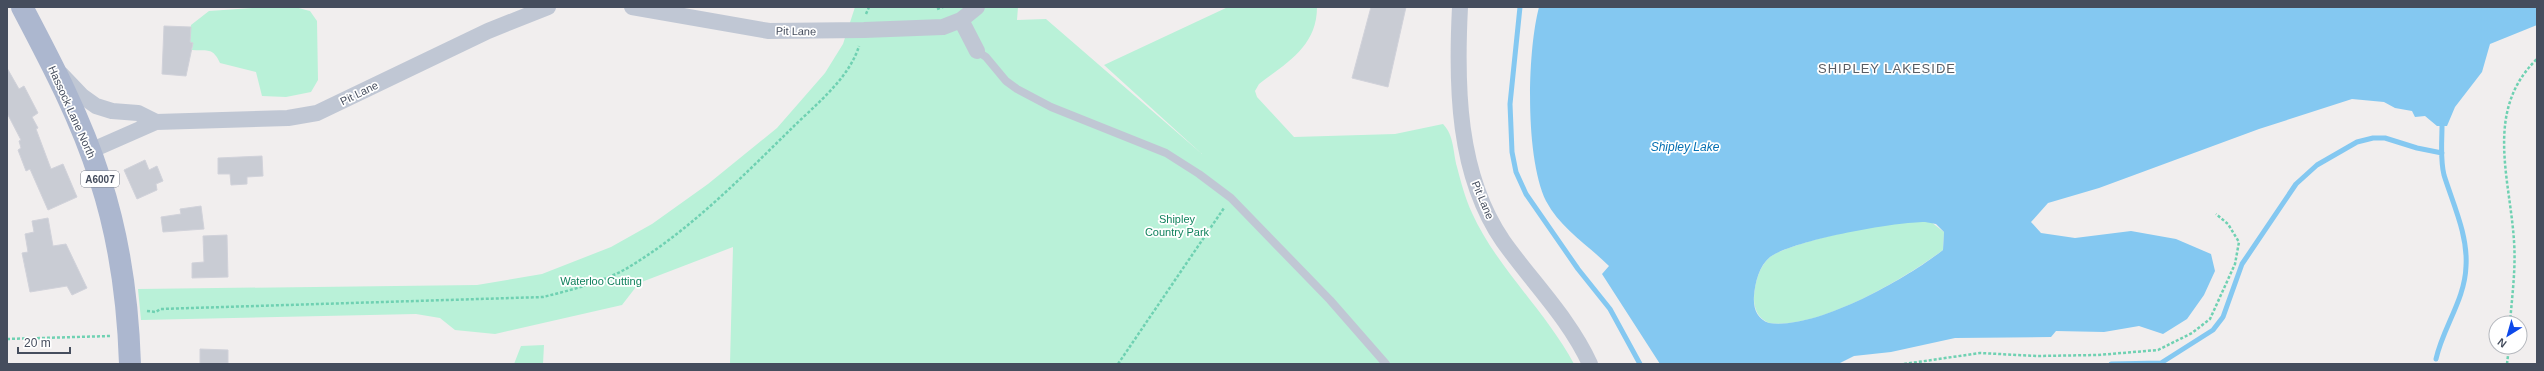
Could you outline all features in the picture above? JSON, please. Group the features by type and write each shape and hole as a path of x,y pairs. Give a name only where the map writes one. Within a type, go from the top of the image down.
{"main road":[{"name":"Hassock Lane North","path":"22,7 49,61 90,151 111,218 128,335 130,364"}],"street":[{"name":"Pit Lane","path":"90,151 156,122 281,119 308,115 488,31 548,7"},
{"name":"Pit Lane","path":"632,7 769,31 864,30 937,27 961,20 977,7"},
{"name":"Pit Lane","path":"1460,7 1460,103 1466,144 1476,184 1484,206 1503,240 1566,323 1590,364"},
{"path":"961,20 977,51"},
{"name":"Pit Lane","path":"49,61 82,96 96,106 112,111 138,113 156,122"}],"lane":[{"path":"977,51 986,56 1006,81 1026,94 1051,107 1166,153 1199,174 1232,198 1330,300 1386,364"}],"path":[{"path":"156,312 160,309 543,297 574,289 628,268 698,215 810,110 839,79 856,54 864,30 869,7"},
{"path":"2511,315 2514,280 2514,243 2505,168 2503,127 2512,98 2526,72 2537,59"},
{"path":"1118,364 1232,198"},
{"path":"1904,364 1980,352 2028,356 2090,356 2153,352 2164,348 2192,333 2210,319 2235,264 2239,242 2228,224 2216,214"},
{"path":"7,339 128,335"}],"green space":[{"path":"265,7 295,7 310,11 317,21 318,80 311,92 286,97 262,96 256,72 220,63 215,54 212,52 206,50 192,50 193,43 190,42 191,25 209,11"},
{"path":"855,7 1018,7 1017,20 1046,19 1202,154 1104,65 1228,7 1317,7 1316,21 1312,33 1306,43 1289,61 1259,84 1255,91 1257,97 1294,137 1395,134 1443,124 1447,128 1451,138 1457,167 1467,202 1482,233 1494,252 1549,325 1574,364 730,364 733,247 639,283 622,305 495,334 455,330 440,318 416,314 141,320 138,289 477,285 542,274 611,247 652,224 708,184 777,128 825,73 843,44"},
{"path":"1931,222 1944,232 1943,250 1884,288 1835,311 1811,319 1789,323 1769,323 1762,319 1758,314 1754,299 1756,282 1760,271 1770,257 1783,250 1824,237 1874,227 1897,223"},
{"path":"544,345 543,364 514,364 521,346"}],"water":[{"name":"Shipley Lake","path":"1539,7 2537,7 2537,25 2490,44 2482,72 2455,107 2447,126 2437,126 2425,116 2415,117 2412,111 2395,108 2384,102 2352,99 2259,129 2099,188 2048,203 2031,222 2041,233 2075,238 2131,231 2176,239 2211,254 2215,271 2204,295 2187,319 2163,334 2139,326 2104,332 2056,331 2051,337 1955,338 1891,352 1854,356 1838,364 1660,364 1602,274 1609,266 1559,220 1546,201 1539,182 1534,159 1531,133 1530,77 1535,27","holes":["1925,222 1936,224 1944,232 1943,250 1907,275 1860,300 1835,311 1811,319 1788,323 1769,323 1761,319 1755,309 1755,286 1760,270 1770,257 1782,251 1800,244 1845,233 1910,223"]}],"building":[{"path":"1371,7 1406,7 1388,87 1352,78"},
{"path":"164,26 191,27 190,42 193,43 186,76 162,74"},
{"path":"7,68 19,89 24,86 38,113 32,117 38,128 36,129 51,169 63,164 77,197 48,210 30,169 26,171 18,150 21,148 19,141 21,140 7,113"},
{"path":"262,156 263,176 247,177 247,184 231,185 230,174 218,174 218,158"},
{"path":"145,160 149,170 157,166 163,181 156,184 157,190 137,199 124,170"},
{"path":"201,206 204,229 163,232 161,217 181,214 180,209"},
{"path":"48,218 53,246 66,244 87,288 72,295 67,286 30,292 22,253 28,252 25,234 34,232 32,221"},
{"path":"227,235 228,277 192,278 192,263 204,262 203,236"},
{"path":"200,349 228,350 228,363 200,364"}],"waterway":[{"path":"1520,7 1510,104 1512,152 1516,172 1526,194 1578,269 1610,309 1640,364"},
{"path":"2436,359 2439,347 2462,290 2466,266 2465,243 2444,175 2442,157 2442,126"},
{"path":"2111,364 2161,363 2213,330 2223,317 2242,264 2296,184 2317,165 2357,142 2373,138 2385,138 2417,148 2442,153"}],"district":[{"name":"SHIPLEY LAKESIDE","path":"1887,68"}],"park label":[{"name":"Shipley Country Park","path":"1177,225"},
{"name":"Waterloo Cutting","path":"601,281"}]}
